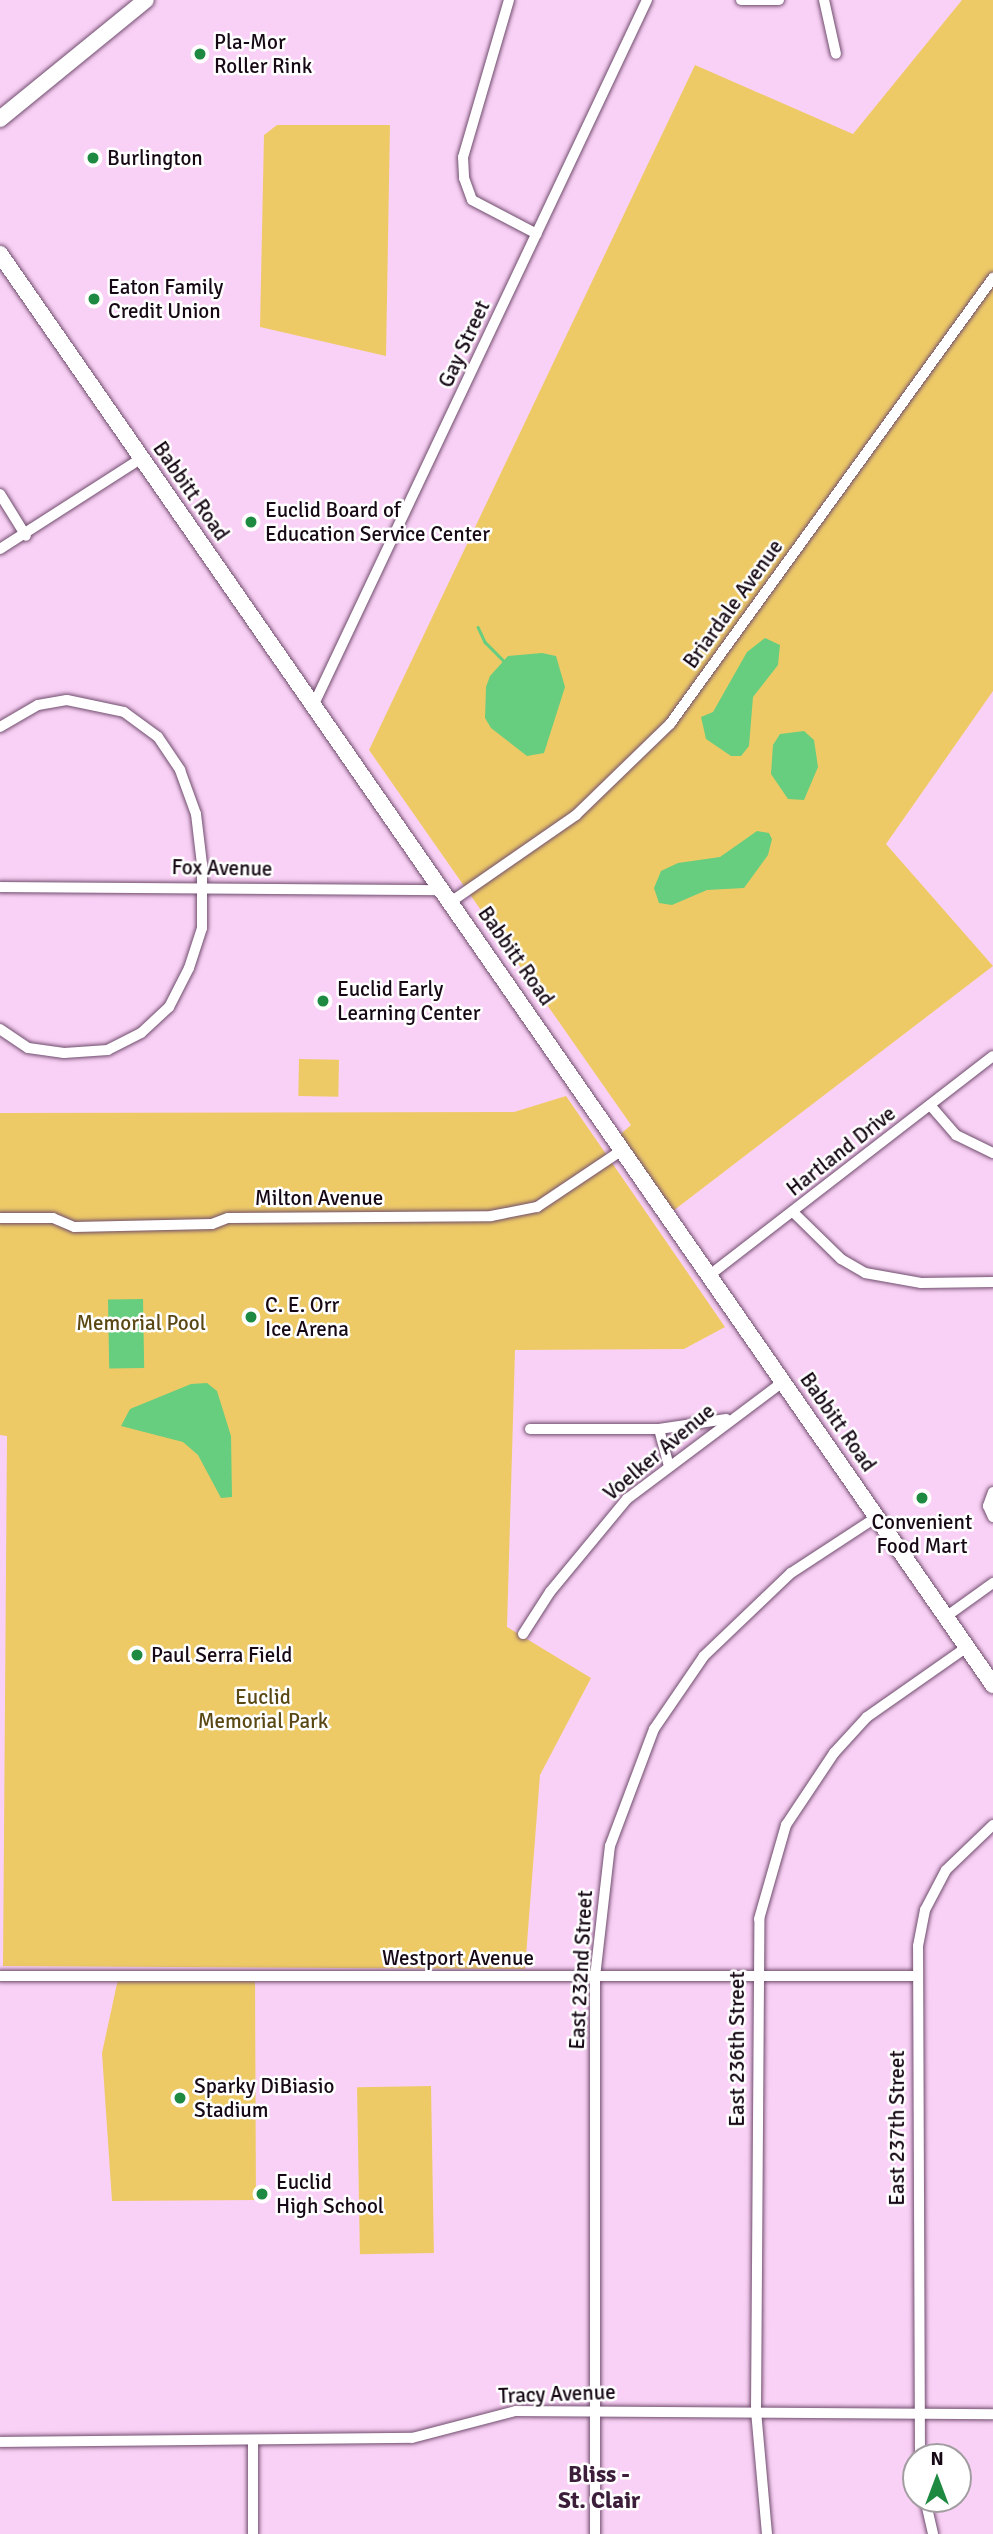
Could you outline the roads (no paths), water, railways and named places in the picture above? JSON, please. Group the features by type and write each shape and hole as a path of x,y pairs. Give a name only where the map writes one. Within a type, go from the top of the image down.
{"main road":[{"path":"0,119 146,0"},
{"name":"Babbitt Road","path":"0,254 622,1150 711,1274 993,1685"}],"street":[{"path":"509,0 463,157 464,178 472,200 537,234"},
{"name":"Gay Street","path":"314,704 647,0"},
{"path":"741,0 779,0"},
{"path":"824,0 836,54"},
{"name":"Briardale Avenue","path":"447,895 576,815 670,724 993,278"},
{"path":"0,549 26,536 142,457"},
{"path":"0,495 26,536"},
{"path":"0,727 38,705 67,699 124,712 158,737 180,770 197,814 202,887 202,928 189,968 169,1007 141,1033 108,1050 64,1053 29,1048 0,1029"},
{"name":"Fox Avenue","path":"0,887 202,887 447,895"},
{"name":"Hartland Drive","path":"711,1274 794,1213 993,1056"},
{"path":"930,1105 956,1135 993,1153"},
{"name":"Milton Avenue","path":"0,1218 53,1218 74,1227 220,1222 236,1218 491,1216 537,1207 622,1150"},
{"path":"794,1213 841,1259 865,1272 921,1283 993,1282"},
{"name":"Voelker Avenue","path":"523,1634 595,1535 640,1487 730,1418 784,1381"},
{"path":"530,1429 659,1429 730,1418"},
{"path":"659,1429 670,1466"},
{"path":"993,1492 988,1506 993,1517"},
{"name":"East 232nd Street","path":"595,2534 595,1977 610,1846 654,1729 704,1657 758,1601 791,1573 878,1516"},
{"path":"947,1616 993,1583"},
{"name":"East 236th Street","path":"767,2534 755,2410 756,1976 759,1919 786,1825 807,1789 867,1717 967,1647"},
{"name":"East 237th Street","path":"918,2443 917,1976 925,1910 946,1870 993,1825"},
{"name":"Westport Avenue","path":"0,1976 917,1976"},
{"name":"Tracy Avenue","path":"0,2442 412,2438 516,2411 755,2410 993,2414"},
{"path":"253,2534 254,2440"},
{"path":"928,2513 933,2534"}],"waterway":[{"path":"478,627 485,642 504,661"}],"place":[{"name":"Pla-Mor Roller Rink","path":"200,54"},
{"name":"Burlington","path":"93,158"},
{"name":"Eaton Family Credit Union","path":"94,299"},
{"name":"Euclid Board of Education Service Center","path":"251,522"},
{"name":"Euclid Early Learning Center","path":"323,1001"},
{"name":"C. E. Orr Ice Arena","path":"251,1317"},
{"name":"Convenient Food Mart","path":"922,1498"},
{"name":"Paul Serra Field","path":"137,1655"},
{"name":"Sparky DiBiasio Stadium","path":"180,2098"},
{"name":"Euclid High School","path":"262,2194"}],"district":[{"name":"Bliss - St. Clair","path":"599,2488"}],"park label":[{"name":"Memorial Pool","path":"141,1323"},
{"name":"Euclid Memorial Park","path":"263,1709"}]}
